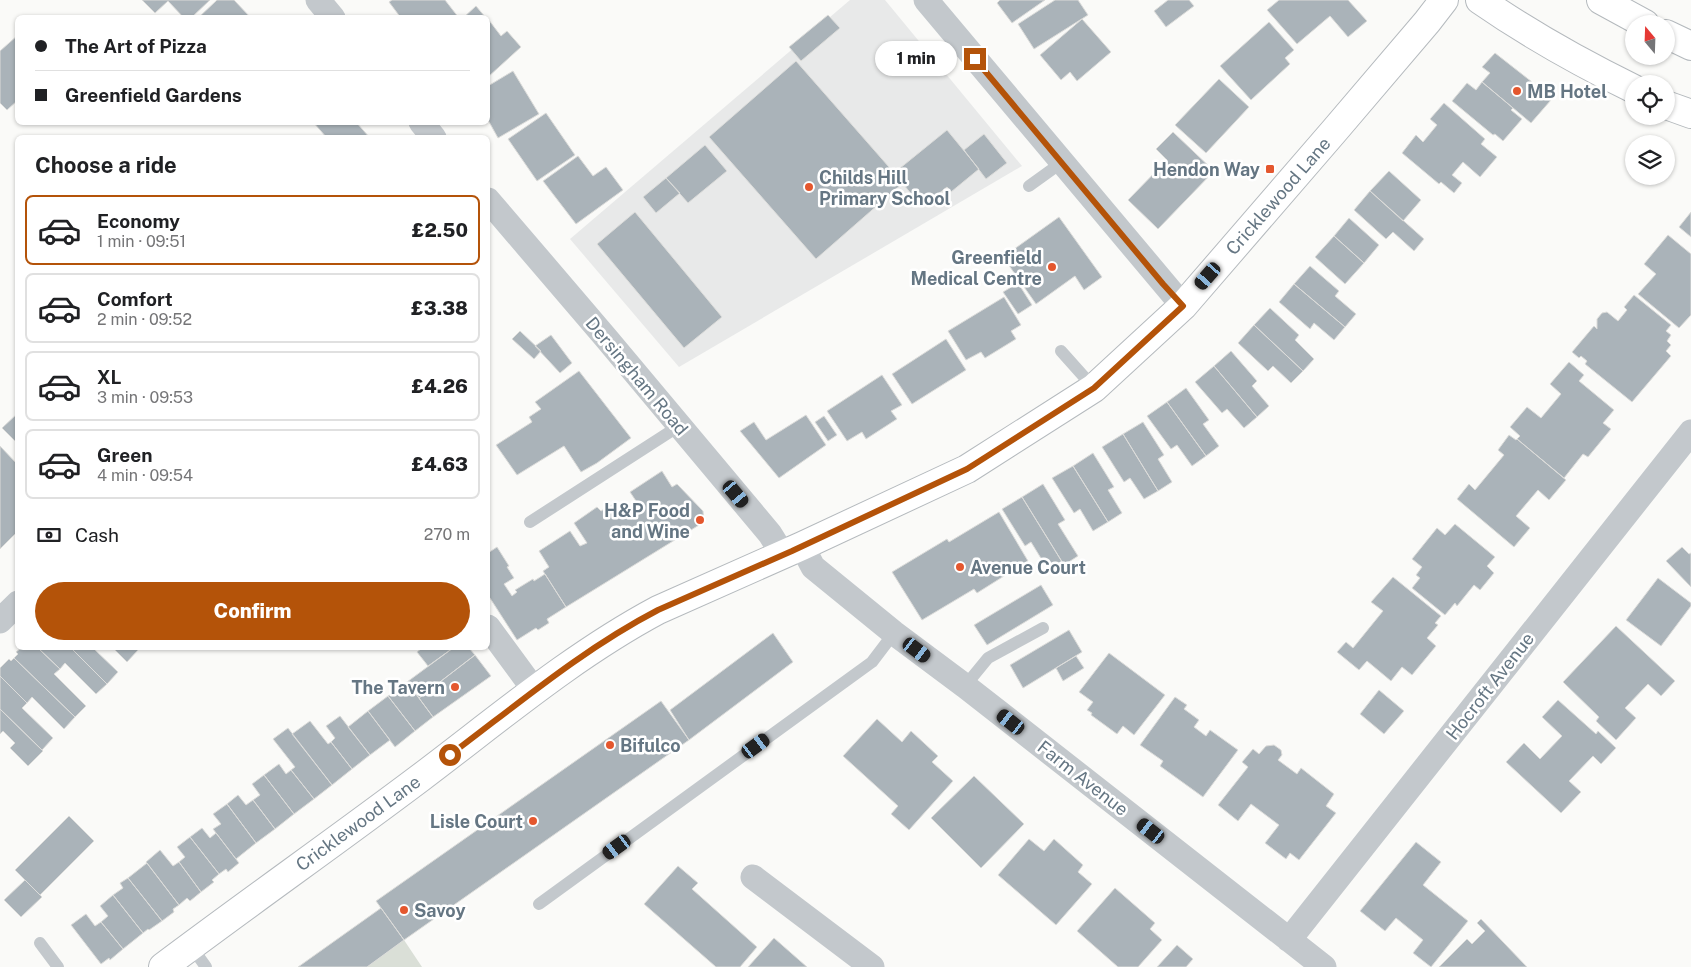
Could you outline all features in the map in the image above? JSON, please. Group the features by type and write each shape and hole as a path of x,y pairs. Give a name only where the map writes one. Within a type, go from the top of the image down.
{"main road":[{"name":"Cricklewood Lane","path":"163,967 198,957 420,778 580,657 658,610 792,551 967,469 1094,388 1183,306 1336,130 1444,0"},
{"path":"1480,0 1593,69 1625,85"},
{"path":"1601,0 1628,15"},
{"path":"1675,38 1691,46"},
{"path":"1675,108 1691,114"}],"street":[{"path":"318,0 330,15"},
{"path":"926,0 1183,306"},
{"name":"Dersingham Road","path":"490,202 772,536 792,551"},
{"name":"Hocroft Avenue","path":"1289,940 1691,432"},
{"name":"Farm Avenue","path":"792,551 894,633 965,686 1324,967"},
{"path":"0,621 15,606"},
{"path":"490,630 535,691"},
{"path":"753,877 872,967"}],"lane":[{"path":"1029,186 1061,163"},
{"path":"1061,351 1094,388"},
{"path":"530,522 679,426"},
{"path":"965,686 988,658 1043,628"},
{"path":"539,904 872,662 894,633"},
{"path":"40,943 58,967"}],"shaded area":[{"name":"Childs Hill Primary School","path":"850,0 885,0 1022,166 679,367 570,239"},
{"path":"404,940 422,967 367,967"}],"building":[{"path":"142,0 210,0 194,15 181,15 168,1 155,13"},
{"path":"217,0 234,0 248,15 201,15"},
{"path":"392,0 445,0 457,15 399,15 389,2"},
{"path":"1000,0 1045,0 1012,23 997,3"},
{"path":"1055,0 1078,0 1088,15 1034,49 1018,24"},
{"path":"1168,0 1189,0 1194,6 1166,27 1154,11"},
{"path":"1279,0 1348,0 1367,21 1348,37 1330,16 1297,44 1267,10"},
{"path":"476,6 484,15 466,15"},
{"path":"828,15 840,28 801,61 789,47"},
{"path":"1082,19 1111,52 1077,81 1070,72 1061,80 1040,55"},
{"path":"490,22 501,36 507,31 521,47 490,75"},
{"path":"1269,22 1294,50 1285,58 1290,64 1251,100 1220,66"},
{"path":"15,38 15,103 7,110 0,103 0,51"},
{"name":"MB Hotel","path":"1495,53 1532,82 1551,100 1531,123 1482,82 1490,73 1482,67"},
{"path":"796,61 903,183 816,259 709,137"},
{"path":"513,71 539,114 498,138 490,124 490,85"},
{"path":"1219,79 1249,107 1206,153 1175,125"},
{"path":"1482,82 1513,108 1511,110 1522,119 1503,141 1452,101 1467,83 1476,90"},
{"path":"1444,103 1485,139 1481,144 1497,157 1480,177 1463,162 1452,175 1462,183 1454,193 1441,182 1439,184 1402,153 1416,135 1423,142 1437,125 1430,119"},
{"path":"546,113 575,155 537,181 508,139"},
{"path":"316,125 359,125 367,135 324,135"},
{"path":"947,130 979,169 951,192 947,187 922,207 894,173"},
{"path":"1173,132 1214,171 1158,229 1128,200 1167,160 1156,149"},
{"path":"984,134 1007,163 986,179 964,150"},
{"path":"705,145 727,171 688,203 666,178"},
{"path":"578,156 593,176 606,167 623,190 576,224 543,181"},
{"path":"1389,171 1421,200 1403,221 1370,191"},
{"path":"666,178 680,193 656,213 643,197"},
{"path":"1370,191 1424,239 1414,251 1393,232 1386,239 1354,210"},
{"path":"635,212 722,317 684,348 597,244"},
{"path":"1691,212 1691,237 1679,227"},
{"name":"Greenfield Medical Centre","path":"1059,217 1102,277 1084,290 1075,276 1036,304 1003,257"},
{"path":"1349,218 1379,245 1364,263 1334,236"},
{"path":"1668,235 1691,254 1691,315 1679,328 1638,294 1656,274 1644,264"},
{"path":"1334,236 1364,263 1345,284 1315,257"},
{"path":"1310,266 1339,291 1335,296 1356,314 1345,327 1294,284"},
{"path":"1018,283 1032,305 1018,314 1003,292"},
{"path":"1294,284 1345,327 1334,340 1314,323 1310,329 1279,302"},
{"path":"1634,295 1671,325 1666,331 1671,335 1667,341 1671,345 1666,351 1671,356 1632,402 1585,364 1587,361 1581,356 1579,358 1572,352 1594,326 1597,329 1597,319 1602,313 1607,312 1618,321 1627,310 1624,307"},
{"path":"1004,297 1021,325 1011,331 1016,339 985,358 981,352 966,360 948,331"},
{"path":"1270,308 1299,335 1295,340 1314,359 1303,371 1254,325"},
{"path":"1254,325 1303,371 1291,383 1273,366 1268,371 1238,343"},
{"path":"520,331 541,351 534,359 512,339"},
{"path":"551,335 572,363 560,373 535,346"},
{"path":"946,339 966,370 912,404 892,374"},
{"path":"1231,351 1257,381 1252,386 1269,406 1257,417 1214,366"},
{"path":"1569,362 1584,375 1579,381 1614,410 1603,423 1611,429 1588,457 1583,454 1564,478 1517,439 1520,436 1510,427 1527,407 1541,418 1561,394 1550,384"},
{"path":"1214,366 1257,417 1244,428 1227,409 1222,413 1195,382"},
{"path":"579,371 631,438 597,463 581,472 564,446 517,475 496,445 532,422 529,417 541,409 535,402"},
{"path":"882,375 902,405 891,411 897,419 866,439 862,432 847,441 827,411"},
{"path":"1186,388 1209,420 1203,424 1219,446 1206,456 1167,402"},
{"path":"1167,402 1206,456 1192,466 1177,445 1171,449 1147,416"},
{"path":"806,415 826,445 779,478 740,431 754,422 766,440"},
{"path":"15,416 15,441 2,428"},
{"path":"824,416 837,435 828,441 815,422"},
{"path":"1143,422 1164,455 1158,459 1172,482 1158,491 1123,434"},
{"path":"1123,434 1158,491 1144,499 1130,478 1124,482 1102,447"},
{"path":"1509,435 1517,439 1566,480 1549,500 1538,490 1516,516 1530,528 1514,547 1457,499 1469,484 1475,490 1504,455 1498,450"},
{"path":"0,446 15,462 15,534 0,549"},
{"path":"1093,453 1114,487 1108,490 1122,513 1108,522 1073,466"},
{"path":"1073,466 1108,522 1093,531 1080,509 1074,513 1052,478"},
{"path":"662,471 672,487 677,484 703,511 704,522 566,607 543,571 549,567 539,551 570,531 580,546 587,543 574,523 597,507 601,511 616,502 625,516 640,507 630,492"},
{"path":"1043,484 1065,520 1058,524 1078,556 1064,565 1022,497"},
{"path":"1022,497 1064,565 1050,573 1031,542 1025,546 1002,509"},
{"name":"Avenue Court","path":"999,512 1028,561 977,593 974,589 922,620 892,572 947,539 949,542"},
{"path":"1455,524 1495,557 1487,566 1494,573 1480,590 1474,585 1457,606 1455,603 1445,615 1412,588 1420,578 1416,575 1422,567 1412,559 1437,528 1445,535"},
{"path":"497,547 509,566 507,567 514,578 504,584 512,596 517,592 515,590 545,574 566,607 547,619 549,623 538,630 536,628 517,640 490,598 490,552"},
{"path":"1682,547 1689,554 1691,553 1691,587 1666,561"},
{"path":"1393,577 1441,616 1435,623 1438,625 1427,638 1436,646 1412,675 1402,667 1391,681 1367,661 1359,670 1337,652 1346,642 1353,648 1383,611 1371,602"},
{"path":"1658,578 1691,603 1691,606 1661,646 1626,620"},
{"path":"1041,585 1053,605 987,645 974,625"},
{"path":"1616,626 1675,681 1661,696 1648,684 1625,708 1636,718 1616,740 1596,721 1599,717 1563,682"},
{"path":"1069,630 1082,652 1023,688 1010,665"},
{"path":"773,633 793,662 689,740 670,710"},
{"path":"18,650 40,650 60,669 54,674 86,706 75,717 14,658 18,654 16,652"},
{"path":"40,650 73,650 107,684 96,694 65,663 60,669"},
{"path":"73,650 95,650 118,672 107,684"},
{"path":"115,650 138,650 127,662"},
{"path":"420,650 450,650 428,666 417,652"},
{"path":"450,650 471,650 475,655 419,698 407,682"},
{"path":"1109,653 1165,695 1134,735 1123,726 1117,734 1091,715 1092,713 1087,710 1093,702 1079,692"},
{"name":"The Tavern","path":"475,655 491,676 433,717 419,698"},
{"path":"1076,656 1084,668 1063,681 1056,668"},
{"path":"14,658 75,717 64,729 32,697 27,703 0,676 0,668 9,659 11,661"},
{"path":"0,676 27,703 22,708 53,738 42,750 0,709"},
{"path":"407,682 433,717 415,731 388,696"},
{"path":"1379,690 1404,711 1384,734 1360,714"},
{"path":"388,696 415,731 395,747 368,711"},
{"path":"1175,697 1187,705 1184,709 1199,720 1194,727 1206,736 1210,730 1238,750 1203,797 1160,766 1163,761 1140,745"},
{"path":"1558,700 1596,734 1598,731 1616,748 1601,764 1593,756 1569,781 1581,792 1561,813 1506,762 1524,743 1540,759 1562,736 1542,717"},
{"name":"Lisle Court","path":"661,701 689,740 404,940 376,901"},
{"path":"0,709 43,751 28,766 10,748 15,743 3,731 0,734"},
{"path":"368,711 390,740 370,755 348,727"},
{"path":"340,716 370,755 352,769 331,742 335,738 326,726"},
{"path":"877,719 902,742 911,731 938,756 932,762 953,781 909,830 891,814 898,806 843,756"},
{"path":"310,721 328,744 331,742 352,769 332,785 292,734"},
{"path":"288,728 332,785 314,799 291,770 295,767 273,739"},
{"path":"1274,745 1281,750 1282,755 1278,760 1297,774 1301,768 1334,794 1326,806 1336,813 1299,860 1290,853 1286,859 1265,843 1279,825 1251,804 1238,821 1218,805 1248,767 1242,762 1253,749 1259,754 1266,746"},
{"path":"279,764 286,774 291,770 314,799 294,814 264,775"},
{"path":"264,775 294,814 275,829 253,800 260,795 252,784"},
{"path":"974,776 1024,824 981,868 931,818"},
{"path":"238,795 246,805 253,800 275,829 256,843 227,804"},
{"path":"227,804 256,843 236,859 213,829 221,824 213,814"},
{"path":"69,816 94,841 40,895 15,870"},
{"path":"202,828 210,838 216,833 239,863 228,872 226,869 219,874 190,837"},
{"path":"190,837 219,874 212,880 214,882 201,892 179,862 185,857 177,847"},
{"path":"1029,839 1044,851 1054,839 1083,865 1078,872 1092,884 1056,925 998,875"},
{"path":"1416,842 1441,862 1423,885 1468,921 1431,967 1413,953 1423,940 1396,918 1385,931 1360,911"},
{"path":"160,850 173,866 179,862 201,892 190,901 187,898 179,905 146,862"},
{"path":"147,863 179,905 173,909 174,912 162,921 128,878"},
{"path":"678,866 698,883 692,889 757,947 740,967 716,967 644,904"},
{"path":"128,878 162,921 143,933 113,895 123,888 120,883"},
{"path":"25,880 42,897 21,917 4,900"},
{"path":"1115,888 1155,923 1150,929 1162,940 1138,967 1118,967 1077,931"},
{"path":"113,895 143,933 123,949 101,922 108,916 100,906"},
{"path":"381,908 404,940 367,967 298,967"},
{"path":"86,914 95,926 101,922 123,949 110,960 109,958 101,964 71,925"},
{"path":"1481,919 1527,967 1439,967 1467,939 1472,944 1485,931 1477,923"},
{"path":"774,938 807,967 748,967"},
{"path":"1177,945 1193,959 1186,967 1157,967"}],"place":[{"name":"MB Hotel","path":"1517,91"},
{"name":"Hendon Way","path":"1270,169"},
{"name":"Childs Hill Primary School","path":"809,187"},
{"name":"Greenfield Medical Centre","path":"1052,267"},
{"name":"H&P Food and Wine","path":"700,520"},
{"name":"Avenue Court","path":"960,567"},
{"name":"The Tavern","path":"455,687"},
{"name":"Bifulco","path":"610,745"},
{"name":"Lisle Court","path":"533,821"},
{"name":"Savoy","path":"404,910"}],"route":[{"path":"450,755 580,657 658,610 792,551 967,469 1094,388 1183,306 975,59"}]}
